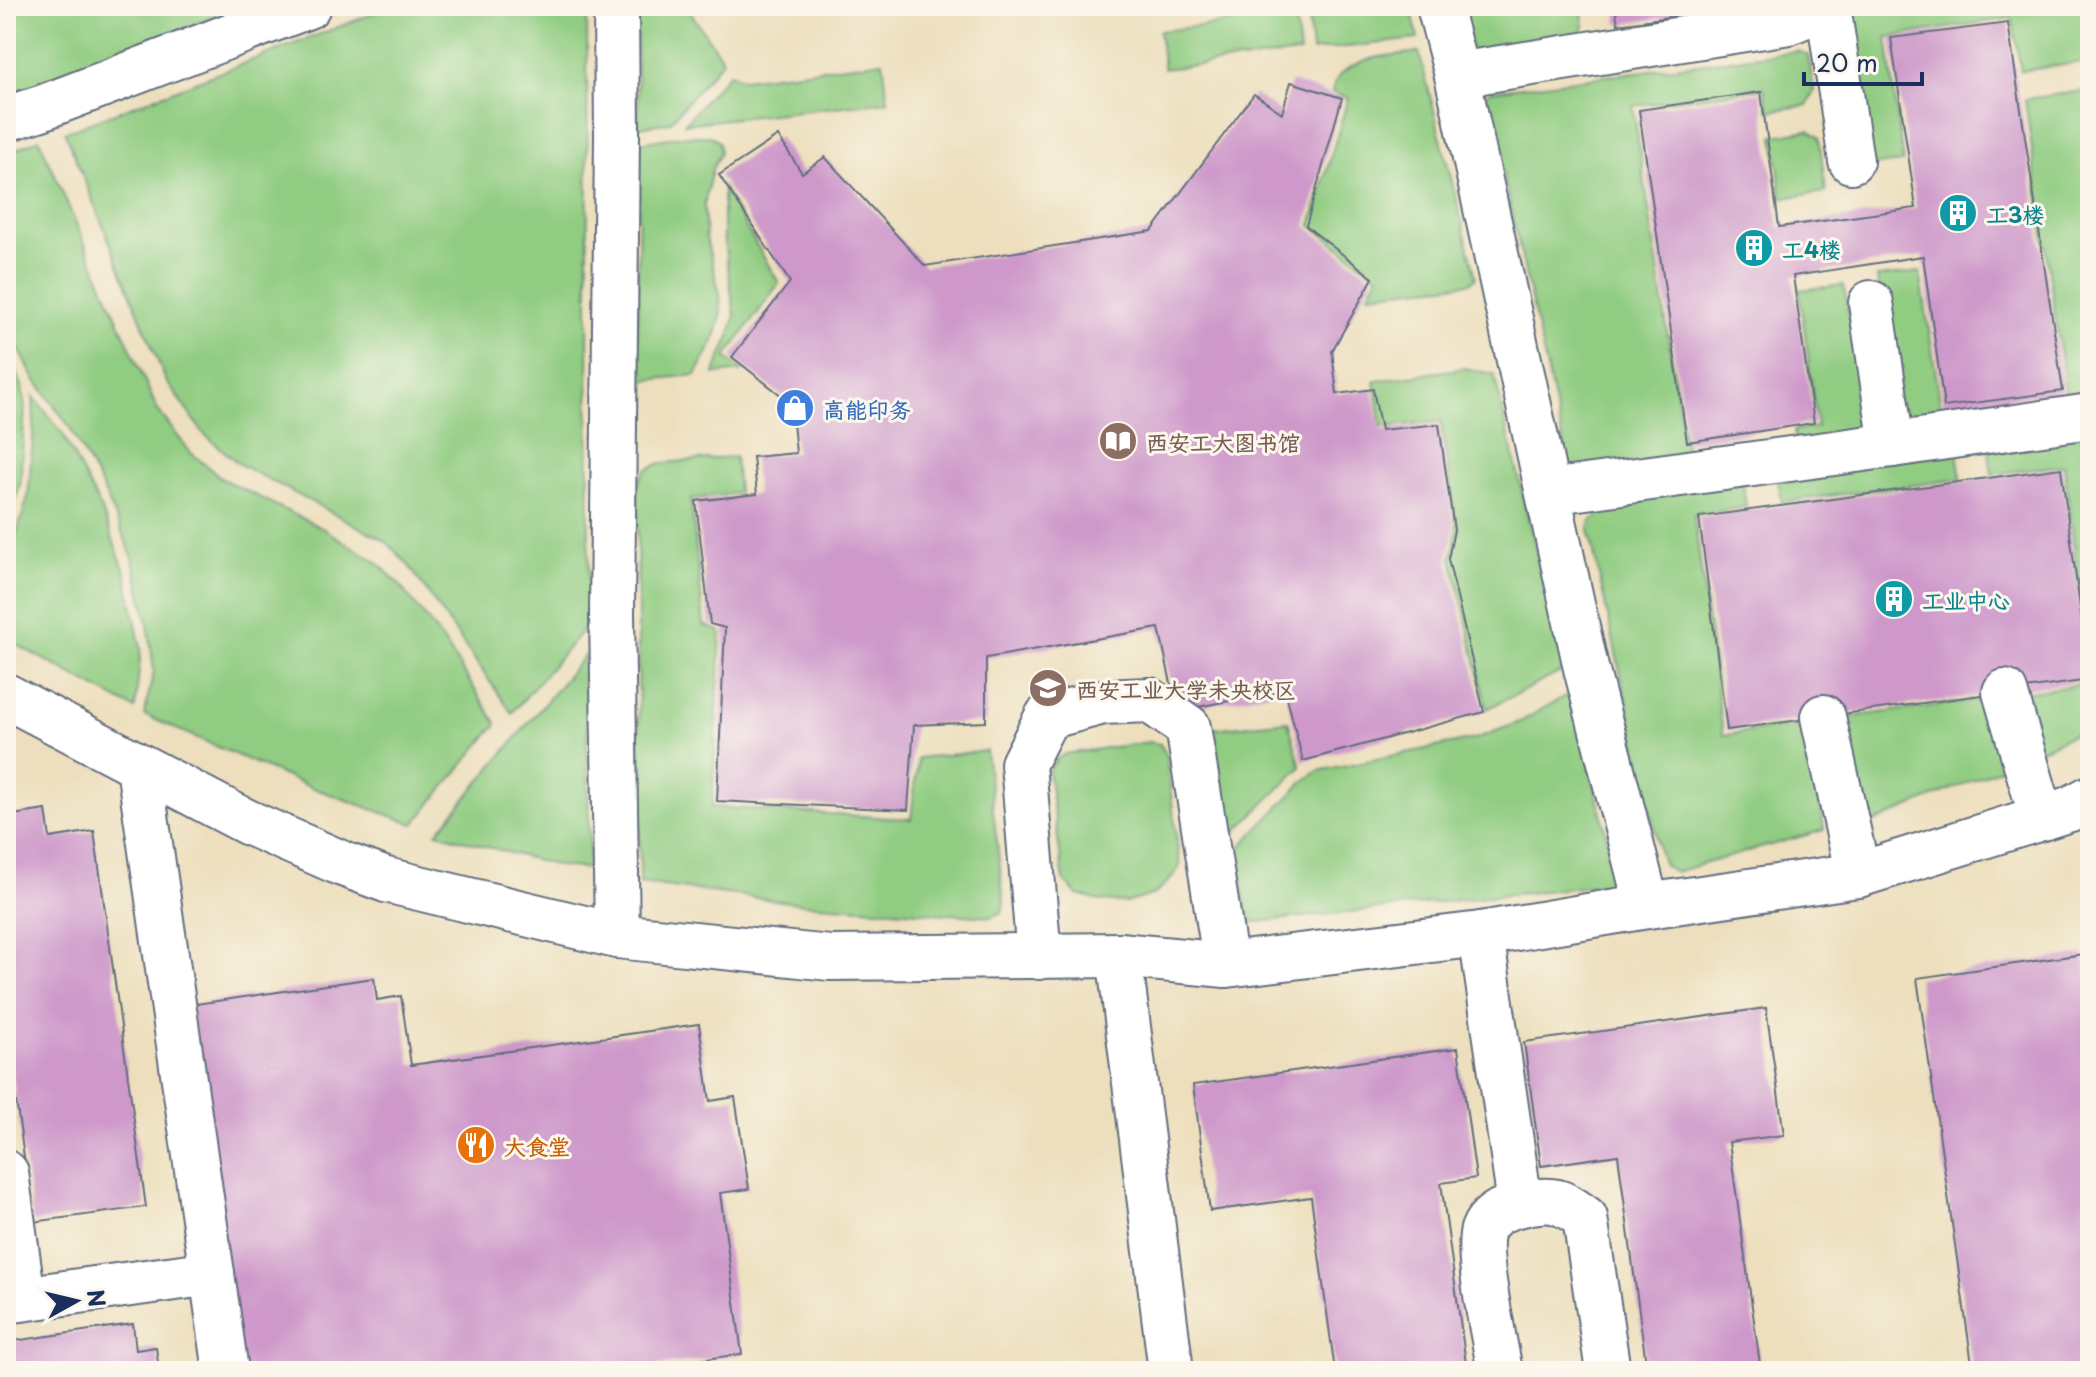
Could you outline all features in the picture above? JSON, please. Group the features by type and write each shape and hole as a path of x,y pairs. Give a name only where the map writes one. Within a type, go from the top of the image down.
{"street":[{"path":"6,119 56,103 308,6"},
{"path":"616,6 612,614 617,936"},
{"path":"1439,6 1457,75 1586,668 1647,906"},
{"path":"1457,75 1789,22 1803,16 1814,6"},
{"path":"1828,6 1851,161"},
{"path":"1871,303 1892,445"},
{"path":"1549,492 2090,416"},
{"path":"2005,692 2042,818"},
{"path":"6,696 247,822 386,880 617,936 830,958 1119,955 1226,965 1481,934 1858,875 2070,809 2090,798"},
{"path":"1039,957 1023,764 1047,717 1103,702 1149,700 1188,727 1226,965"},
{"path":"1823,717 1858,875"},
{"path":"139,767 226,1371"},
{"path":"1481,934 1520,1204"},
{"path":"1119,955 1171,1371"},
{"path":"6,1173 14,1300 212,1273"},
{"path":"1500,1371 1481,1255 1483,1230 1497,1212 1520,1204 1550,1200 1565,1204 1585,1218 1608,1371"}],"green space":[{"path":"6,6 239,6 6,101"},
{"path":"393,6 587,6 589,623 512,713 409,566 386,541 239,464 204,434 166,381 65,132"},
{"path":"636,6 686,6 723,60 670,122 638,127"},
{"path":"1307,6 1411,6 1418,39 1312,51"},
{"path":"1461,6 1581,6 1584,26 1580,38 1473,58"},
{"path":"1842,6 2090,6 2090,61 2021,71 2012,18 1887,37 1903,162 1862,167"},
{"path":"1295,15 1300,53 1164,69 1159,31"},
{"path":"1797,51 1808,55 1814,90 1807,105 1769,111 1764,88 1633,106 1687,460 1571,476 1485,95 1491,91"},
{"path":"1419,52 1476,277 1470,283 1369,294 1378,276 1311,225 1348,98 1332,92 1338,77 1348,68 1377,58"},
{"path":"883,61 888,101 684,124 729,73 744,79"},
{"path":"2090,90 2090,405 2068,408 2025,99"},
{"path":"1809,130 1819,137 1826,192 1782,198 1774,136"},
{"path":"680,136 711,136 719,142 720,153 712,169 704,205 706,238 720,295 721,316 714,341 696,375 637,381 639,143"},
{"path":"39,139 157,409 190,452 222,479 324,529 378,563 442,639 497,724 414,824 310,787 144,715 154,671 148,623 132,555 102,487 69,426 34,378 6,323 6,154"},
{"path":"723,188 779,283 726,357 743,371 714,374 735,316 723,235"},
{"path":"1920,272 1944,427 1914,429 1896,405 1877,277"},
{"path":"1844,285 1863,415 1858,428 1796,446 1794,430 1817,427 1799,290"},
{"path":"6,354 22,385 25,408 20,485 6,531"},
{"path":"1465,368 1494,374 1565,670 1487,709 1452,558 1457,529 1441,421 1382,427 1375,381"},
{"path":"33,396 61,431 101,509 126,574 141,649 135,709 6,639 6,568 28,497 34,426"},
{"path":"2090,424 2090,670 2064,465 1992,474 1987,439"},
{"path":"1956,445 1961,479 1782,502 1776,469"},
{"path":"735,457 738,493 691,499 704,625 721,632 712,807 911,819 918,758 986,751 1004,903 1002,912 991,917 805,904 640,883 637,485 645,470 661,463"},
{"path":"1742,477 1746,507 1694,515 1723,735 1810,724 1824,830 1675,872 1664,865 1660,854 1589,530 1591,521 1616,502"},
{"path":"585,655 590,869 558,866 437,833"},
{"path":"2090,683 2090,726 2032,754 2023,693"},
{"path":"1572,692 1618,883 1248,923 1237,850 1304,781 1318,771 1475,739 1520,722"},
{"path":"1992,698 2001,768 1856,830 1841,718"},
{"path":"1288,721 1301,767 1231,836 1213,729"},
{"path":"1149,742 1160,744 1166,754 1180,866 1154,894 1127,903 1078,895 1064,881 1048,771 1065,754"}],"building":[{"path":"1615,6 1735,6 1735,8 1618,24"},
{"path":"2008,23 2063,391 1944,407 1923,256 1793,276 1814,423 1687,442 1639,110 1761,92 1779,227 1916,208 1891,38"},
{"name":"西安工大图书馆","path":"1291,82 1342,98 1306,226 1373,278 1332,351 1337,394 1373,389 1381,430 1439,424 1454,530 1448,559 1484,712 1303,761 1285,690 1177,711 1159,628 986,658 986,722 914,725 908,810 717,801 725,628 710,624 696,501 757,494 753,457 796,453 791,403 732,357 790,282 719,175 778,136 802,173 825,157 925,266 1152,231 1254,94 1282,113"},
{"name":"工业中心","path":"2061,468 2090,680 1727,730 1699,517"},
{"path":"46,810 50,838 94,831 146,1207 33,1222 6,1029 6,816"},
{"path":"2084,954 2090,997 2090,1371 1973,1371 1917,978"},
{"name":"大食堂","path":"374,978 377,1000 401,996 411,1065 699,1024 710,1101 735,1097 749,1189 720,1193 742,1354 620,1371 241,1371 189,1005"},
{"path":"1766,1008 1784,1135 1729,1142 1761,1371 1647,1371 1618,1155 1541,1166 1524,1042"},
{"path":"1458,1048 1476,1178 1441,1183 1467,1371 1335,1371 1311,1197 1210,1211 1193,1085"},
{"path":"133,1324 136,1350 156,1347 159,1371 6,1371 6,1342"}],"place":[{"name":"工3楼","path":"1958,213"},
{"name":"工4楼","path":"1754,248"},
{"name":"高能印务","path":"795,408"},
{"name":"西安工大图书馆","path":"1118,441"},
{"name":"工业中心","path":"1894,599"},
{"name":"西安工业大学未央校区","path":"1048,688"},
{"name":"大食堂","path":"476,1145"}]}
